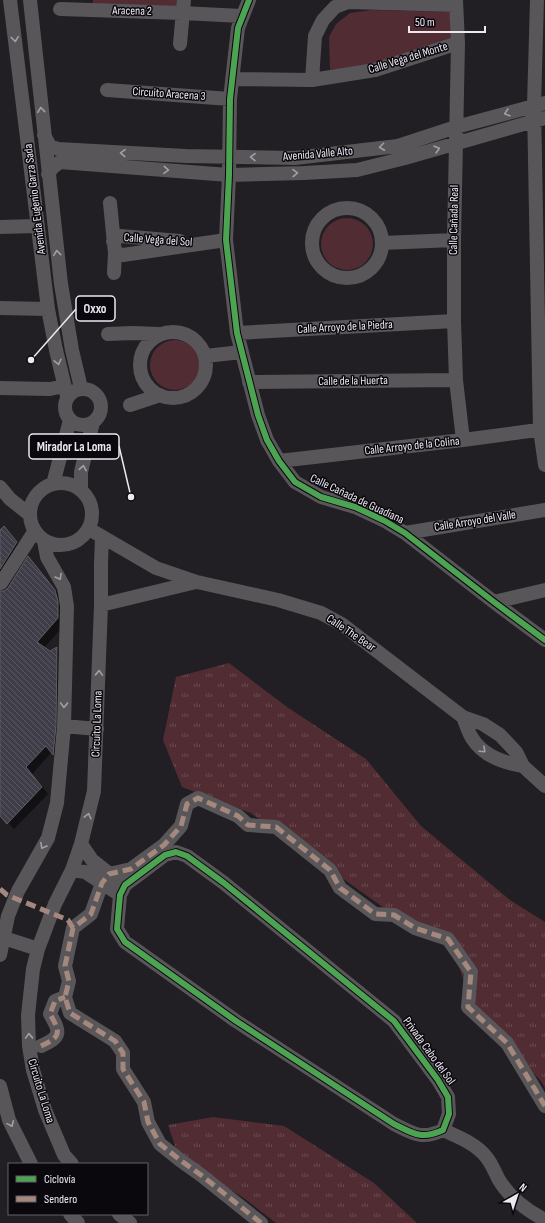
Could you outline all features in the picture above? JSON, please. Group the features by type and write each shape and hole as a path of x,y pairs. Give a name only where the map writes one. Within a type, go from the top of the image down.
{"street":[{"name":"Avenida Eugenio Garza Sada","path":"10,0 48,309 66,391"},
{"name":"Avenida Eugenio Garza Sada","path":"30,0 61,284 72,350 81,388"},
{"name":"Calle Cañada de Guadiana","path":"249,0 238,28 230,99 230,157 226,240 237,333 258,415 267,440 279,461 295,482 321,497 355,507 385,521 405,533 545,640"},
{"path":"538,0 542,429 545,465"},
{"path":"312,80 315,36 323,20 335,7 348,2 456,2"},
{"name":"Calle Cañada Real","path":"456,2 458,43 454,321 456,380 463,440"},
{"name":"Aracena 2","path":"60,9 82,5 183,6 242,16"},
{"path":"180,44 183,6"},
{"name":"Calle Vega del Monte","path":"232,79 312,80 375,70 458,43"},
{"name":"Circuito Aracena 3","path":"107,90 230,99"},
{"name":"Avenida Valle Alto","path":"44,135 50,146 58,149 186,156 295,158 398,146 456,127 540,104"},
{"name":"Avenida Valle Alto","path":"48,174 53,167 60,162 229,175 357,170 456,144 540,118"},
{"path":"110,204 114,247 114,273"},
{"path":"354,208 370,216 381,233 382,243 380,255 370,270 353,278 342,278 329,274 322,268 317,262 313,253 312,243 313,232 318,222 324,216 331,211 354,208"},
{"path":"0,227 38,226"},
{"name":"Calle Vega del Sol","path":"114,247 117,237 120,236 204,243 226,240"},
{"path":"382,243 454,240"},
{"path":"46,286 61,284"},
{"path":"0,308 48,309"},
{"name":"Calle Arroyo de la Piedra","path":"237,333 454,321"},
{"path":"108,334 160,334 171,331 182,332 192,337 206,356 207,366 204,377 199,386 191,393 181,397 170,398 160,395 151,389 144,381 140,360 143,350 150,341 160,334"},
{"path":"206,356 242,352"},
{"name":"Calle de la Huerta","path":"249,382 456,380"},
{"path":"0,388 50,389 66,391 73,391 81,388 89,389 96,394 100,400 101,409 99,416 87,425 81,425 70,420 65,412 64,404 66,391"},
{"path":"130,405 160,395"},
{"path":"53,484 70,420"},
{"path":"81,490 82,472 93,422"},
{"name":"Calle Arroyo de la Colina","path":"279,461 463,440 542,429"},
{"path":"0,955 4,938 7,912 48,838 57,802 64,726 66,596 64,587 31,524 29,514 31,504 36,495 44,488 53,484 68,484 81,490 88,498 92,508 92,519 89,529 81,539 69,545 56,546 39,537"},
{"path":"0,487 10,500 29,514"},
{"name":"Calle Arroyo del Valle","path":"405,533 545,510"},
{"name":"Calle The Bear","path":"89,529 102,538 156,568 197,582 278,600 321,613 343,625 463,717 483,724 500,735 516,752 523,766 545,786"},
{"path":"1,583 39,537"},
{"name":"Circuito La Loma","path":"71,1163 64,1155 45,1110 32,1070 29,1046 28,1015 33,969 38,950 55,904 72,870 81,844 94,791 98,729 102,538"},
{"name":"Calle The Bear","path":"101,605 197,582"},
{"path":"494,602 545,590"},
{"name":"Calle The Bear","path":"463,717 472,738 486,753 506,763 523,766"},
{"path":"64,726 98,729"},
{"path":"261,1223 160,1144 148,1122 144,1102 123,1070 122,1053 116,1041 70,1013 65,997 69,982 65,966 73,928 92,914 106,879 131,868 164,845 181,826 187,804 198,798 238,816 248,826 276,827 330,870 340,888 375,914 394,915 415,928 448,939 471,972 468,1007 507,1043 545,1106"},
{"path":"81,844 106,879"},
{"name":"Privada Cabo del Sol","path":"123,890 165,855 176,852 187,856 224,883 394,1021 438,1080 448,1097 449,1114 443,1130"},
{"path":"72,870 85,872 106,879 123,890 117,929 125,942 236,1021 394,1124 415,1134 432,1135 443,1130 475,1146 487,1158 500,1182 515,1199 528,1211 545,1220"},
{"path":"4,938 38,950"},
{"path":"41,1046 54,1040 58,1033 56,1025 50,1014 55,1001 65,997"},
{"path":"0,1086 9,1120 30,1163"},
{"path":"71,1215 78,1223"},
{"path":"120,1215 130,1223"}],"green space":[{"path":"93,0 183,0 182,7 93,7"},
{"path":"371,10 451,12 453,37 381,63 330,70 329,37 336,24 350,13"},
{"path":"347,218 357,220 365,226 371,234 373,244 371,254 365,262 357,268 347,270 337,268 329,262 323,254 321,244 323,234 329,226 337,220"},
{"path":"175,340 189,344 196,351 200,365 196,379 189,386 175,390 161,386 154,379 150,365 154,351 161,344"},
{"path":"229,663 287,707 366,759 421,826 510,900 545,922 545,1088 541,1081 475,1014 452,946 394,915 251,813 182,787 163,740 176,677"},
{"path":"213,1117 284,1126 374,1183 417,1223 276,1223 241,1196 180,1160 168,1125"}],"building":[{"path":"4,526 17,542 0,569 0,530"},
{"path":"28,556 55,590 58,601 58,618 37,642 50,651 57,647 56,726 53,755 46,746 26,767 42,787 7,824 0,816 0,591 4,591 8,588"}],"marked path":[{"path":"261,1223 160,1144 148,1122 144,1102 123,1069 123,1053 115,1041 70,1013 65,997 69,981 65,966 73,928 91,914 102,883 109,874 131,869 164,845 181,826 187,804 198,798 238,816 248,825 276,827 330,870 340,888 375,914 394,915 415,928 448,939 471,972 468,1007 507,1043 545,1106"},
{"path":"0,889 7,895 68,920 73,928"},
{"path":"41,1046 56,1037 56,1026 50,1014 55,1001 65,997"}],"cycle path":[{"path":"249,0 238,28 230,99 226,240 237,333 258,415 267,440 279,461 295,482 321,497 355,507 385,521 405,533 545,640"},
{"path":"176,852 187,856 224,883 394,1021 438,1080 448,1097 449,1114 443,1130 429,1135 424,1135 407,1131 394,1124 236,1021 125,942 117,929 120,895 125,885 165,855 176,852"}],"place":[{"name":"Oxxo","path":"31,360"},
{"name":"Mirador La Loma","path":"131,497"}]}
